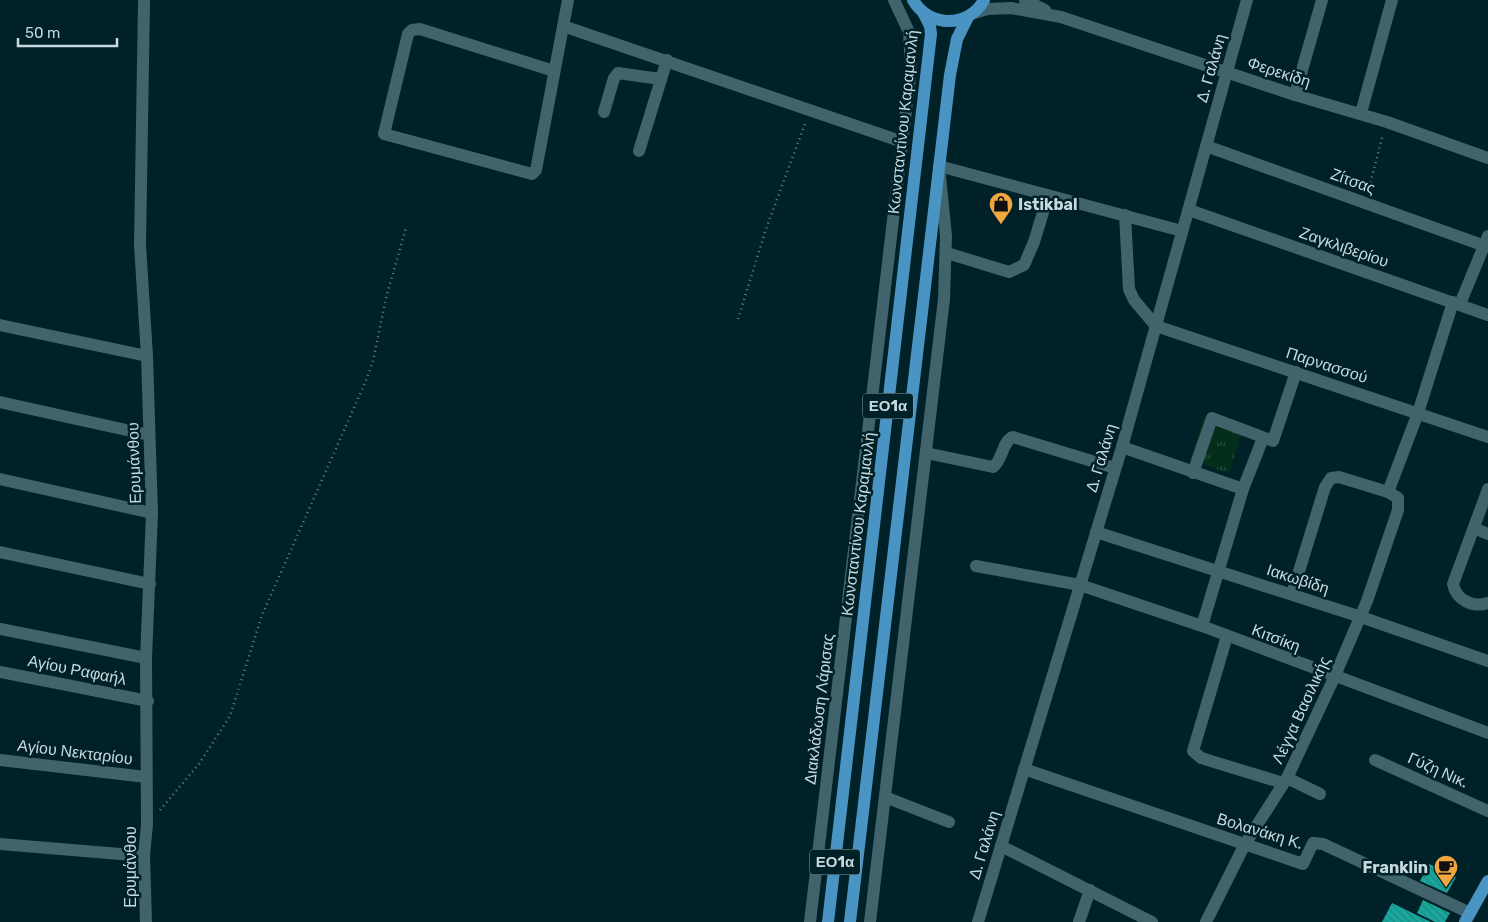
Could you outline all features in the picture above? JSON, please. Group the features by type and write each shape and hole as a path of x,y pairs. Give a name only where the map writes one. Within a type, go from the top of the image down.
{"main road":[{"name":"ΕΟ1α","path":"913,0 923,12 934,19 948,22 971,15"},
{"name":"ΕΟ1α","path":"850,922 953,54 959,34 971,15 984,0"},
{"name":"Κωνσταντίνου Καραμανλή","path":"828,922 931,34 930,26 923,12"},
{"path":"1468,918 1488,881"}],"street":[{"path":"554,71 420,29 412,30 408,34 384,134 532,174 536,170 568,0"},
{"name":"Διακλάδωση Λάρισας","path":"810,922 912,56 909,32 894,0"},
{"name":"Φερεκίδη","path":"1025,0 1061,17 1296,95 1361,113 1488,158"},
{"name":"Δ. Γαλάνη","path":"978,922 1122,447 1248,0"},
{"path":"1296,95 1322,0"},
{"path":"1361,113 1392,0"},
{"name":"Ερυμάνθου","path":"144,2 140,245 147,356 152,513 146,658 148,700 144,856 146,922"},
{"name":"Φερεκίδη","path":"971,15 988,9 1005,8 1061,17"},
{"path":"563,26 903,142"},
{"path":"639,151 667,60"},
{"path":"604,112 614,78 618,73 660,79"},
{"name":"Ζίτσας","path":"1206,146 1365,203 1487,243"},
{"path":"870,922 944,299 947,253 939,166 1182,231"},
{"path":"947,253 1009,272 1024,265 1034,242 1048,196"},
{"name":"Ζαγκλιβερίου","path":"1188,210 1488,315"},
{"path":"1126,215 1129,290 1134,300 1156,326"},
{"path":"1292,594 1324,487 1329,480 1339,477 1388,492 1456,303 1487,243"},
{"path":"0,325 147,356"},
{"name":"Παρνασσού","path":"1156,326 1418,412 1488,437"},
{"path":"1193,473 1212,418 1273,442 1296,372"},
{"path":"0,402 149,435"},
{"path":"926,452 993,467 997,463 1008,440 1013,437 1115,468"},
{"path":"1202,626 1243,489 1263,438"},
{"path":"1122,447 1243,489"},
{"path":"0,479 152,513"},
{"path":"1488,489 1455,576 1454,590 1459,597 1467,602 1480,606 1488,603"},
{"name":"Λέγγα Βασιλικής","path":"1206,922 1245,844 1285,781 1361,617 1400,501 1388,492"},
{"path":"1474,528 1488,534"},
{"name":"Ιακωβίδη","path":"1096,532 1292,594 1488,661"},
{"path":"0,552 150,584"},
{"name":"Κιτσίκη","path":"976,566 1080,585 1202,626 1334,678 1488,733"},
{"path":"0,629 146,658"},
{"path":"1227,636 1193,751 1201,758 1285,781 1320,794"},
{"name":"Αγίου Ραφαήλ","path":"0,672 148,700"},
{"name":"Αγίου Νεκταρίου","path":"0,760 146,777"},
{"name":"Γύζη Νικ.","path":"1375,760 1488,811"},
{"name":"Βολανάκη Κ.","path":"1024,769 1305,865 1313,843 1323,844 1468,918"},
{"path":"885,797 949,822"},
{"path":"0,844 144,856"},
{"path":"1001,846 1152,922"},
{"path":"1079,922 1090,890"}],"path":[{"path":"738,319 766,229 810,110"},
{"path":"1365,203 1387,122"},
{"path":"146,824 174,796 199,764 230,716 262,615 373,361 386,298 406,228"}],"green space":[{"path":"1204,417 1243,430 1229,473 1190,460"}],"building":[{"path":"1429,864 1456,877 1447,893 1420,881"},
{"path":"1423,900 1450,913 1445,922 1435,922 1417,913"},
{"path":"1392,903 1431,922 1382,922"}],"place":[{"name":"Istikbal","path":"1001,225"},
{"name":"Franklin","path":"1446,888"}]}
